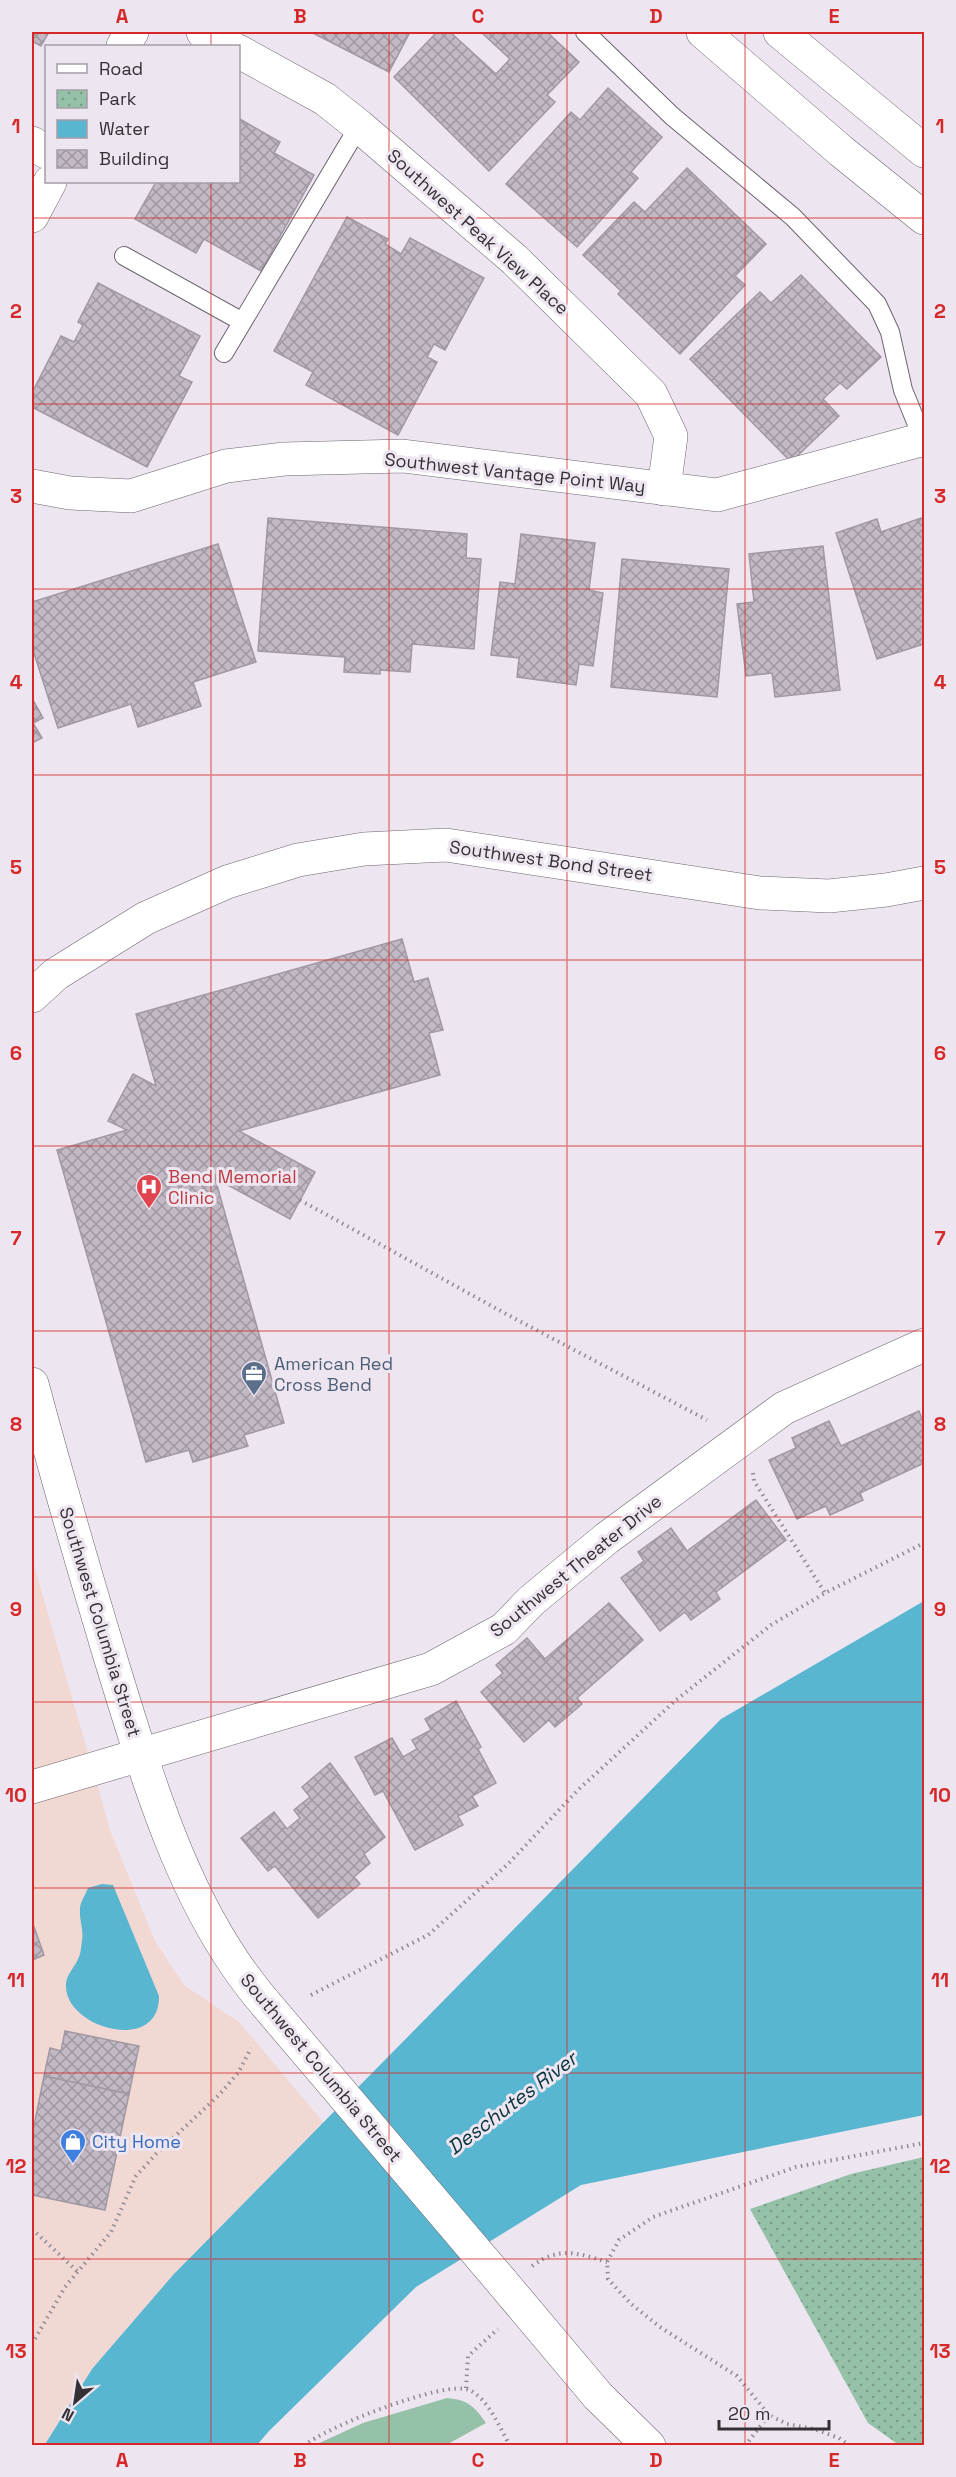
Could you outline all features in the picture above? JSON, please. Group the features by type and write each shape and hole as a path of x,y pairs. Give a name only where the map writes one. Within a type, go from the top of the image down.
{"street":[{"path":"124,45 132,32"},
{"path":"703,32 841,151 924,218"},
{"path":"780,32 924,151"},
{"name":"Southwest Peak View Place","path":"240,51 325,99 359,126 515,260 651,394 671,436 664,489"},
{"path":"32,216 49,183"},
{"name":"Southwest Vantage Point Way","path":"32,486 70,493 131,496 226,466 284,459 403,456 717,495 923,439"},
{"name":"Southwest Bond Street","path":"32,996 56,974 146,918 227,882 298,860 364,849 446,845 760,893 829,896 924,883"},
{"name":"Southwest Theater Drive","path":"32,1787 431,1669 504,1629 531,1600 607,1538 784,1408 924,1346"},
{"name":"Southwest Columbia Street","path":"32,1384 66,1511 140,1755 199,1908 250,1986 598,2396 648,2445"}],"lane":[{"path":"585,32 672,116 793,216 877,304 890,332 903,390 923,439"},
{"path":"224,353 359,126"},
{"path":"124,256 241,321"}],"path":[{"path":"300,1200 508,1315 743,1439 750,1453 754,1481 825,1593"},
{"path":"311,1995 428,1935 508,1864 577,1791 676,1701 771,1625 825,1593 924,1543"},
{"path":"32,2344 65,2287 111,2232 136,2176 218,2096 238,2073 251,2048"},
{"path":"850,2445 839,2438 814,2429 787,2424 769,2415 737,2376 660,2327 630,2303 608,2278 607,2262 619,2240 653,2217 796,2167 924,2143"},
{"path":"32,2229 78,2272"},
{"path":"504,2285 541,2259 558,2254 574,2251 607,2262"},
{"path":"466,2388 468,2356 501,2326"},
{"path":"304,2445 313,2438 361,2416 421,2396 466,2388 479,2395 510,2445"},
{"path":"745,2445 769,2415"}],"shaded area":[{"path":"32,1558 111,1833 155,1941 184,1985 240,2023 323,2122 173,2275 92,2369 44,2446 32,2445"}],"green space":[{"path":"924,2157 924,2445 899,2445 868,2423 750,2209 851,2174"},
{"path":"447,2398 460,2400 470,2405 486,2423 446,2445 315,2445 363,2423"}],"water":[{"name":"Deschutes River","path":"924,1601 924,2115 581,2185 416,2287 257,2445 44,2446 92,2369 173,2275 721,1719"},
{"path":"102,1884 113,1885 159,1996 155,2014 144,2025 129,2030 112,2029 94,2023 79,2013 69,2000 66,1984 67,1977 80,1953 81,1904 88,1888"}],"building":[{"path":"32,32 49,32 41,46 32,41"},
{"path":"311,32 410,32 389,72"},
{"path":"437,32 450,32 496,74 510,59 481,32 547,32 579,62 547,95 555,102 489,171 394,77"},
{"path":"608,88 662,137 631,172 638,178 577,247 506,184 571,112 580,120"},
{"path":"240,119 280,142 274,153 314,175 261,271 204,239 196,253 135,219 155,183 240,183"},
{"path":"687,168 766,244 735,276 745,285 680,354 618,294 621,291 583,255 634,202 645,212"},
{"path":"347,217 388,239 385,244 401,254 410,238 484,278 445,350 434,344 427,357 437,362 398,435 306,385 313,372 274,351"},
{"path":"801,275 881,357 847,389 840,383 823,399 839,416 791,462 690,359 760,292 771,303"},
{"path":"98,283 200,336 179,376 192,382 147,467 32,407 32,393 61,336 74,342 83,325 78,322"},
{"path":"924,517 924,644 877,659 836,533 877,519 881,532"},
{"path":"268,518 467,534 466,558 481,559 474,649 412,644 410,672 380,670 380,674 344,672 345,657 258,651"},
{"path":"521,534 595,543 589,590 603,593 593,666 579,664 576,685 517,677 519,658 491,655 500,582 515,584"},
{"path":"218,544 256,662 193,682 201,706 138,727 131,704 58,728 32,647 32,602"},
{"path":"823,546 840,690 775,697 772,673 746,676 737,604 754,602 749,554"},
{"path":"622,559 729,569 717,697 611,687"},
{"path":"32,698 43,718 33,723 42,738 32,743"},
{"name":"Bend Memorial Clinic","path":"402,939 414,982 428,978 443,1030 429,1033 440,1075 239,1131 315,1172 290,1219 215,1178 284,1423 244,1435 248,1446 193,1462 189,1450 146,1462 57,1150 127,1130 108,1121 133,1074 156,1086 136,1014"},
{"path":"919,1411 924,1424 924,1463 860,1493 863,1500 830,1515 826,1506 797,1519 769,1460 796,1448 792,1438 829,1421 841,1446"},
{"path":"756,1500 786,1540 716,1592 720,1599 691,1620 685,1612 660,1631 621,1578 644,1561 638,1552 671,1528 687,1551"},
{"path":"609,1603 643,1640 577,1698 582,1704 555,1727 549,1720 524,1742 481,1692 503,1673 496,1665 527,1638 545,1659"},
{"path":"456,1701 481,1747 478,1749 496,1783 472,1796 478,1806 458,1816 463,1825 415,1850 383,1791 375,1795 355,1757 392,1738 403,1757 417,1749 412,1740 431,1730 425,1719"},
{"path":"330,1763 385,1837 364,1854 370,1863 354,1877 360,1884 318,1918 275,1866 268,1871 241,1838 274,1812 287,1829 300,1818 294,1810 310,1797 302,1787"},
{"path":"32,1925 44,1955 32,1960"},
{"path":"65,2031 139,2046 129,2094 44,2076 50,2048 61,2051"},
{"name":"City Home","path":"44,2076 129,2094 105,2210 32,2195 32,2136"}],"place":[{"name":"Bend Memorial Clinic","path":"149,1210"},
{"name":"American Red Cross Bend","path":"254,1397"},
{"name":"City Home","path":"73,2165"}]}
